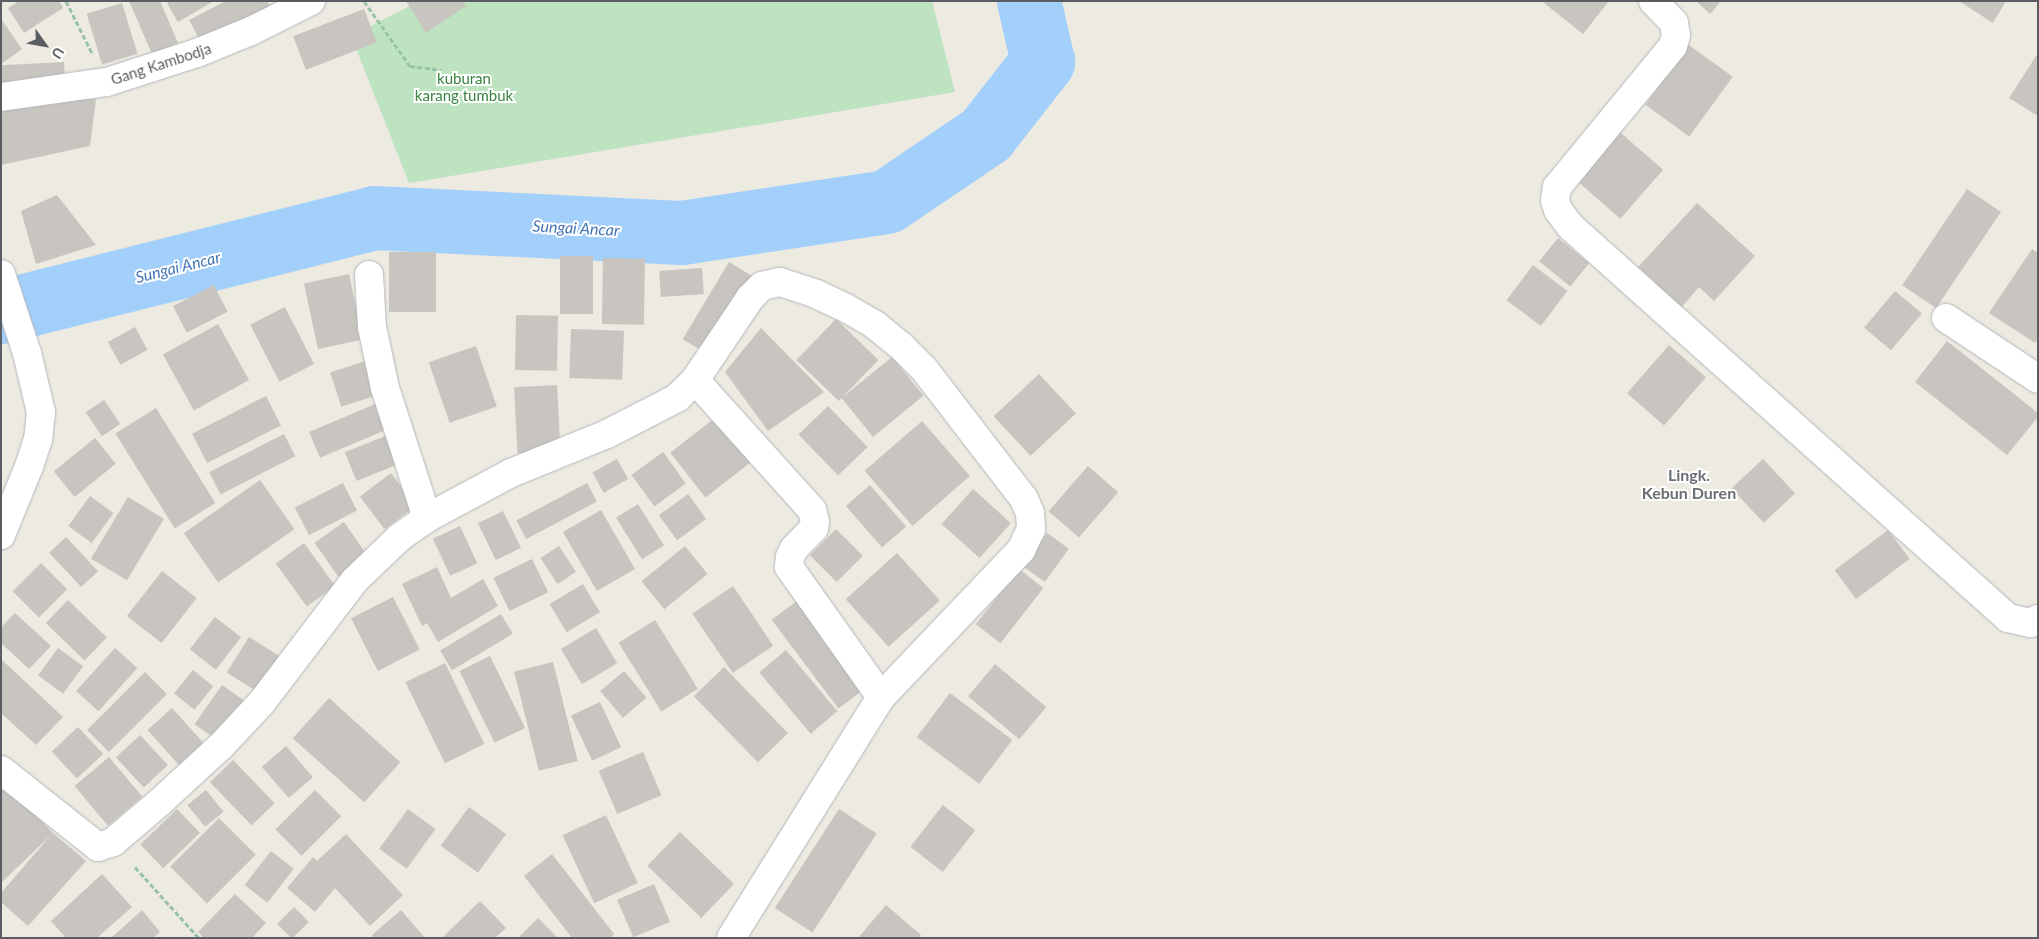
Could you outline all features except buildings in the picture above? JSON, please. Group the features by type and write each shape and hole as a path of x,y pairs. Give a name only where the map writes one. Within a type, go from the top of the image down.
{"street":[{"name":"Gang Kambodja","path":"1,97 107,82 197,53 251,31 311,1"},
{"path":"1653,1 1674,23 1676,35 1673,46 1558,187 1555,200 1558,210 1570,227 2008,618 2030,623 2038,619"},
{"path":"1,274 27,353 41,412 38,439 1,535"},
{"path":"369,275 372,327 385,388 427,518"},
{"path":"1,770 98,847 113,842 221,746 262,702 355,580 400,537 427,518 511,473 607,434 678,398 695,380 738,314 762,286 780,282 816,294 846,308 875,325 924,369 1024,499 1031,523 1026,544 881,697 731,938"},
{"path":"1946,318 2038,379"},
{"path":"695,380 812,510 815,522 814,528 791,554 789,566 881,697"}],"path":[{"path":"66,1 107,82"},
{"path":"364,1 410,66 441,70"},
{"path":"113,842 199,938"}],"green space":[{"name":"kuburan karang tumbuk","path":"420,1 932,1 955,92 409,183 351,36"}],"waterway":[{"name":"Sungai Ancar","path":"1,312 374,218 682,233 887,202 986,135 1043,62 1029,1"}],"district":[{"name":"Lingk. Kebun Duren","path":"1689,484"}]}
